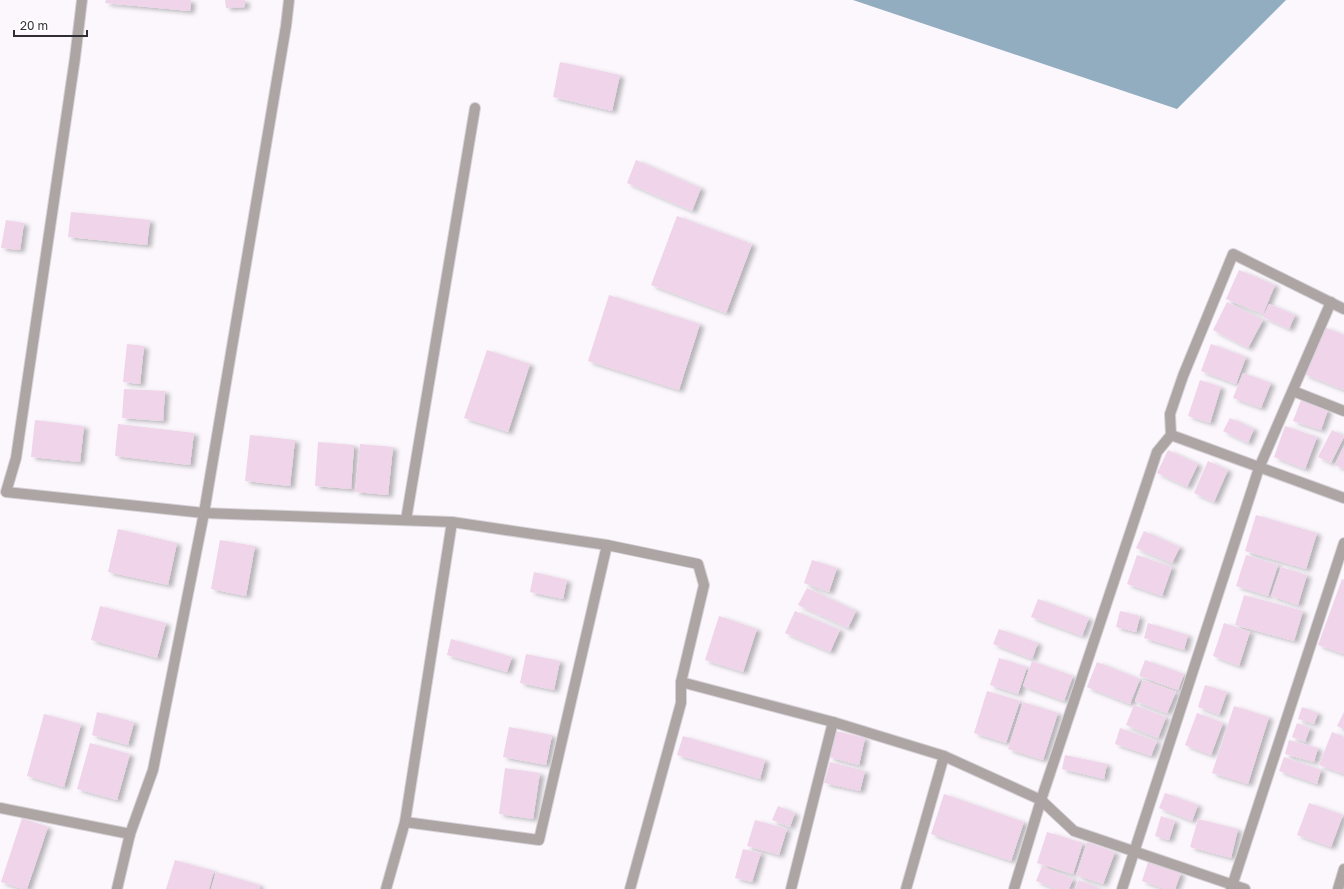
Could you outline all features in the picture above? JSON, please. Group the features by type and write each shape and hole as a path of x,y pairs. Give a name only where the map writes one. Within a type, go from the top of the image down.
{"street":[{"path":"82,0 75,58 16,458 6,492 204,513 452,522 606,545 698,564 704,585 682,682 681,703 630,889"},
{"path":"117,889 130,834 153,770 204,513 286,26 289,0"},
{"path":"406,520 475,108"},
{"path":"1014,889 1041,800 1157,452 1171,435 1170,414 1182,376 1233,254 1344,309"},
{"path":"1122,889 1259,468 1331,302"},
{"path":"1293,391 1344,411"},
{"path":"1171,435 1344,498"},
{"path":"386,889 405,822 452,522"},
{"path":"1232,887 1344,543"},
{"path":"405,822 538,840 606,545"},
{"path":"682,682 833,722 944,756 1041,800 1074,830 1134,850 1232,887 1245,889"},
{"path":"791,889 833,722"},
{"path":"906,889 944,756"},
{"path":"0,808 130,834"},
{"path":"1338,889 1344,869"}],"water":[{"path":"853,0 1286,0 1177,109"}],"building":[{"path":"106,0 191,0 190,11 105,3"},
{"path":"225,0 245,0 245,7 226,8"},
{"path":"560,62 620,75 612,111 553,97"},
{"path":"636,160 701,188 692,211 627,183"},
{"path":"71,212 150,220 147,245 68,237"},
{"path":"677,216 752,244 726,313 651,285"},
{"path":"6,220 24,223 20,250 1,248"},
{"path":"1239,270 1275,285 1263,314 1226,299"},
{"path":"609,295 700,324 679,390 588,361"},
{"path":"1227,302 1263,320 1248,348 1213,330"},
{"path":"1269,304 1295,315 1289,329 1263,317"},
{"path":"1324,327 1344,335 1344,390 1304,374"},
{"path":"127,344 144,346 140,384 123,382"},
{"path":"1211,344 1246,357 1236,384 1201,371"},
{"path":"487,350 530,364 508,432 464,418"},
{"path":"1243,373 1271,383 1261,408 1233,398"},
{"path":"1200,380 1221,387 1210,423 1188,416"},
{"path":"124,389 165,391 163,421 122,418"},
{"path":"1301,400 1328,410 1321,430 1293,421"},
{"path":"1230,418 1254,429 1248,443 1223,431"},
{"path":"35,420 84,426 80,462 31,457"},
{"path":"118,424 194,433 190,465 115,456"},
{"path":"1285,426 1317,437 1305,469 1274,457"},
{"path":"1332,430 1344,437 1331,463 1318,457"},
{"path":"250,435 295,440 290,486 245,481"},
{"path":"318,442 354,445 351,489 315,486"},
{"path":"360,444 393,447 388,495 355,492"},
{"path":"1344,446 1344,469 1335,465"},
{"path":"1168,450 1198,464 1187,487 1157,473"},
{"path":"1208,461 1228,470 1214,502 1194,493"},
{"path":"1256,515 1317,533 1306,569 1245,551"},
{"path":"118,529 177,543 168,585 108,572"},
{"path":"1144,531 1180,547 1172,563 1136,548"},
{"path":"220,540 255,546 246,596 211,589"},
{"path":"1137,555 1172,567 1162,596 1127,584"},
{"path":"1246,555 1278,565 1268,596 1236,586"},
{"path":"812,560 837,568 829,592 804,583"},
{"path":"1281,567 1307,575 1298,605 1271,596"},
{"path":"534,572 567,580 563,599 530,592"},
{"path":"1342,579 1344,580 1344,654 1318,645"},
{"path":"807,588 856,611 848,628 798,605"},
{"path":"1244,595 1303,611 1294,641 1235,625"},
{"path":"1038,599 1089,618 1082,636 1031,617"},
{"path":"100,606 166,623 157,658 91,640"},
{"path":"795,611 840,630 830,652 785,633"},
{"path":"1120,611 1140,616 1136,632 1116,627"},
{"path":"719,616 757,629 743,672 705,660"},
{"path":"1148,623 1188,635 1184,650 1144,638"},
{"path":"1224,623 1250,632 1239,666 1213,656"},
{"path":"999,629 1038,643 1032,659 993,644"},
{"path":"451,639 512,657 507,672 447,655"},
{"path":"526,654 560,661 554,690 520,683"},
{"path":"999,658 1027,667 1018,694 990,685"},
{"path":"1145,660 1184,674 1178,690 1139,676"},
{"path":"1032,661 1073,676 1064,701 1023,686"},
{"path":"1097,662 1140,679 1130,704 1087,687"},
{"path":"1143,680 1176,692 1167,713 1135,701"},
{"path":"1205,685 1227,692 1219,715 1198,707"},
{"path":"987,691 1020,701 1006,743 974,733"},
{"path":"1023,702 1058,713 1043,760 1008,749"},
{"path":"1134,705 1166,717 1158,738 1126,725"},
{"path":"1234,706 1269,717 1248,784 1212,773"},
{"path":"1302,707 1318,713 1314,724 1298,719"},
{"path":"97,712 134,722 128,745 92,735"},
{"path":"1344,712 1344,729 1337,726"},
{"path":"1197,713 1223,723 1211,755 1185,745"},
{"path":"44,714 81,724 64,787 27,776"},
{"path":"1297,723 1310,728 1305,742 1292,737"},
{"path":"509,727 552,735 546,765 503,757"},
{"path":"1120,728 1157,741 1151,756 1115,744"},
{"path":"836,731 865,738 859,765 829,757"},
{"path":"1332,732 1344,737 1344,774 1319,765"},
{"path":"683,736 765,760 760,779 677,755"},
{"path":"1289,740 1318,748 1314,762 1285,754"},
{"path":"90,743 130,754 117,800 77,789"},
{"path":"1065,755 1107,764 1104,779 1062,769"},
{"path":"1284,757 1321,770 1317,784 1279,771"},
{"path":"830,762 865,771 860,791 824,783"},
{"path":"505,768 540,773 533,819 499,814"},
{"path":"1165,793 1198,805 1192,821 1159,808"},
{"path":"944,794 1024,822 1011,861 931,834"},
{"path":"1309,803 1343,815 1331,847 1297,835"},
{"path":"778,806 795,813 790,827 772,820"},
{"path":"1161,816 1175,821 1169,840 1155,836"},
{"path":"22,818 48,827 27,889 1,882"},
{"path":"1198,819 1238,829 1231,858 1190,847"},
{"path":"755,820 787,829 779,855 747,846"},
{"path":"1047,832 1083,843 1073,874 1037,863"},
{"path":"1087,842 1115,852 1103,884 1076,875"},
{"path":"743,849 761,853 752,882 735,878"},
{"path":"175,860 214,871 209,889 166,889"},
{"path":"1148,862 1181,873 1175,889 1165,889 1142,881"},
{"path":"1042,866 1073,879 1069,889 1056,889 1036,881"},
{"path":"216,872 260,885 259,889 211,889"},
{"path":"1079,880 1101,889 1075,889"}]}
